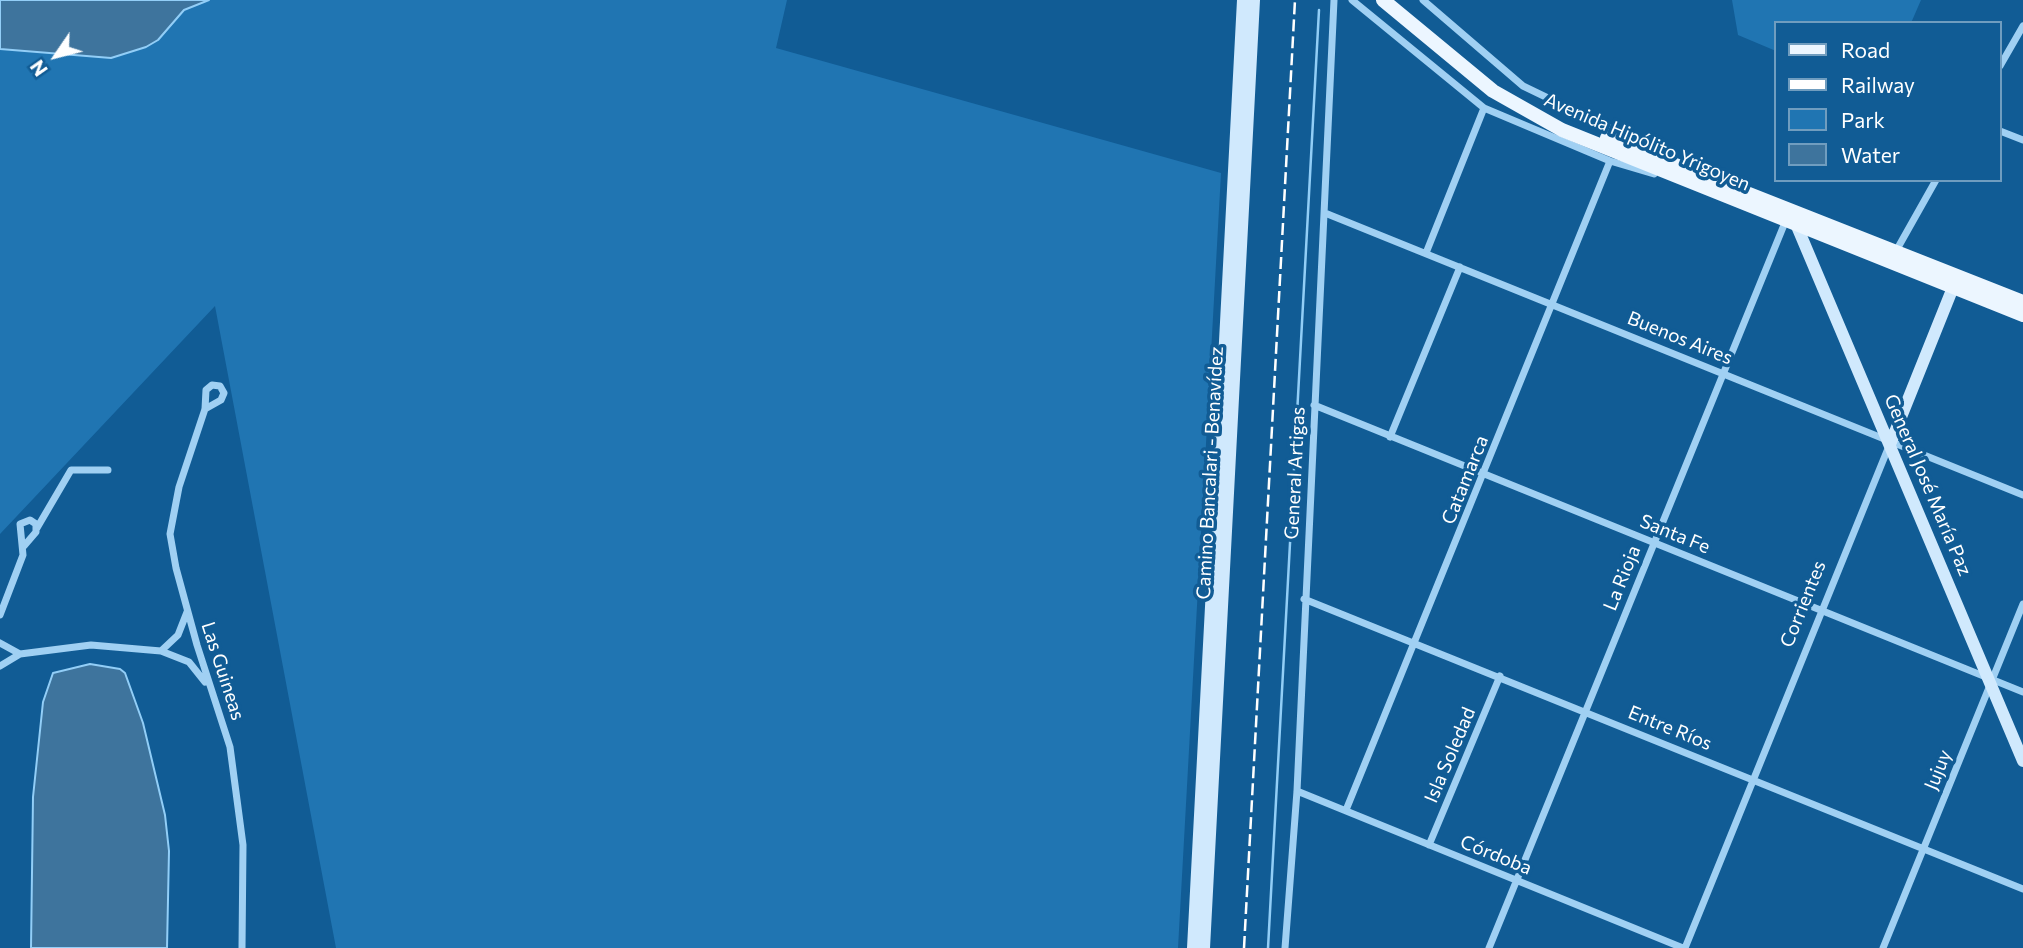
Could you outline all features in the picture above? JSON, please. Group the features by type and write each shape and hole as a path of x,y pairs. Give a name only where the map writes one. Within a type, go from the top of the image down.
{"main road":[{"name":"Camino Bancalari - Benavídez","path":"1193,948 1243,0"},
{"name":"Camino Bancalari - Benavídez","path":"1204,948 1254,0"},
{"path":"1383,0 1496,88"},
{"path":"1397,0 1496,88"},
{"name":"Avenida Hipólito Yrigoyen","path":"1496,88 1552,116 1716,186 1791,222 2023,302"},
{"name":"Avenida Hipólito Yrigoyen","path":"1716,186 1896,251 2023,315"},
{"name":"General José María Paz","path":"1791,222 1894,441 1993,680 2023,761"},
{"name":"Corrientes","path":"1894,441 1956,281"},
{"name":"General José María Paz","path":"1993,680 2023,742"}],"street":[{"name":"General Artigas","path":"1285,948 1297,791 1334,0"},
{"path":"1352,0 1484,108 1610,161 1716,186"},
{"path":"1423,0 1523,86 1716,186"},
{"path":"2002,63 2023,26"},
{"path":"1426,253 1484,108"},
{"path":"2002,132 2023,141"},
{"name":"Catamarca","path":"1346,810 1610,161"},
{"path":"1896,251 1935,182"},
{"name":"Buenos Aires","path":"1325,213 2023,495"},
{"name":"La Rioja","path":"1489,948 1722,372 1791,222"},
{"path":"1390,437 1460,267"},
{"name":"Santa Fe","path":"1314,405 2023,692"},
{"name":"Las Guineas","path":"205,409 171,523 171,549 209,688 230,747 240,812 244,878 242,948"},
{"name":"Corrientes","path":"1684,948 1821,611 1894,441"},
{"path":"24,546 71,470 108,470"},
{"path":"0,615 20,566 24,546 20,524 30,520 37,528"},
{"name":"Entre Ríos","path":"1304,598 2023,889"},
{"name":"Jujuy","path":"1883,948 2023,604"},
{"path":"162,651 178,635 188,611"},
{"path":"0,643 20,654"},
{"path":"0,666 20,654 91,645 162,651 189,662 209,688"},
{"name":"Isla Soledad","path":"1429,845 1500,676"},
{"name":"Córdoba","path":"1297,791 1684,948"}],"green space":[{"path":"0,0 787,0 776,48 1221,173 1178,948 336,948 215,306 0,534"},
{"path":"1732,0 1921,0 1912,21 1774,21 1774,50 1738,35"}],"water":[{"path":"0,0 209,0 184,10 158,40 146,47 111,58 0,49"},
{"path":"90,664 120,669 125,673 143,723 165,815 169,851 167,948 31,948 33,797 43,702 53,673"}],"waterway":[{"path":"1268,948 1319,10"}],"railway":[{"path":"1244,948 1295,0"}]}
